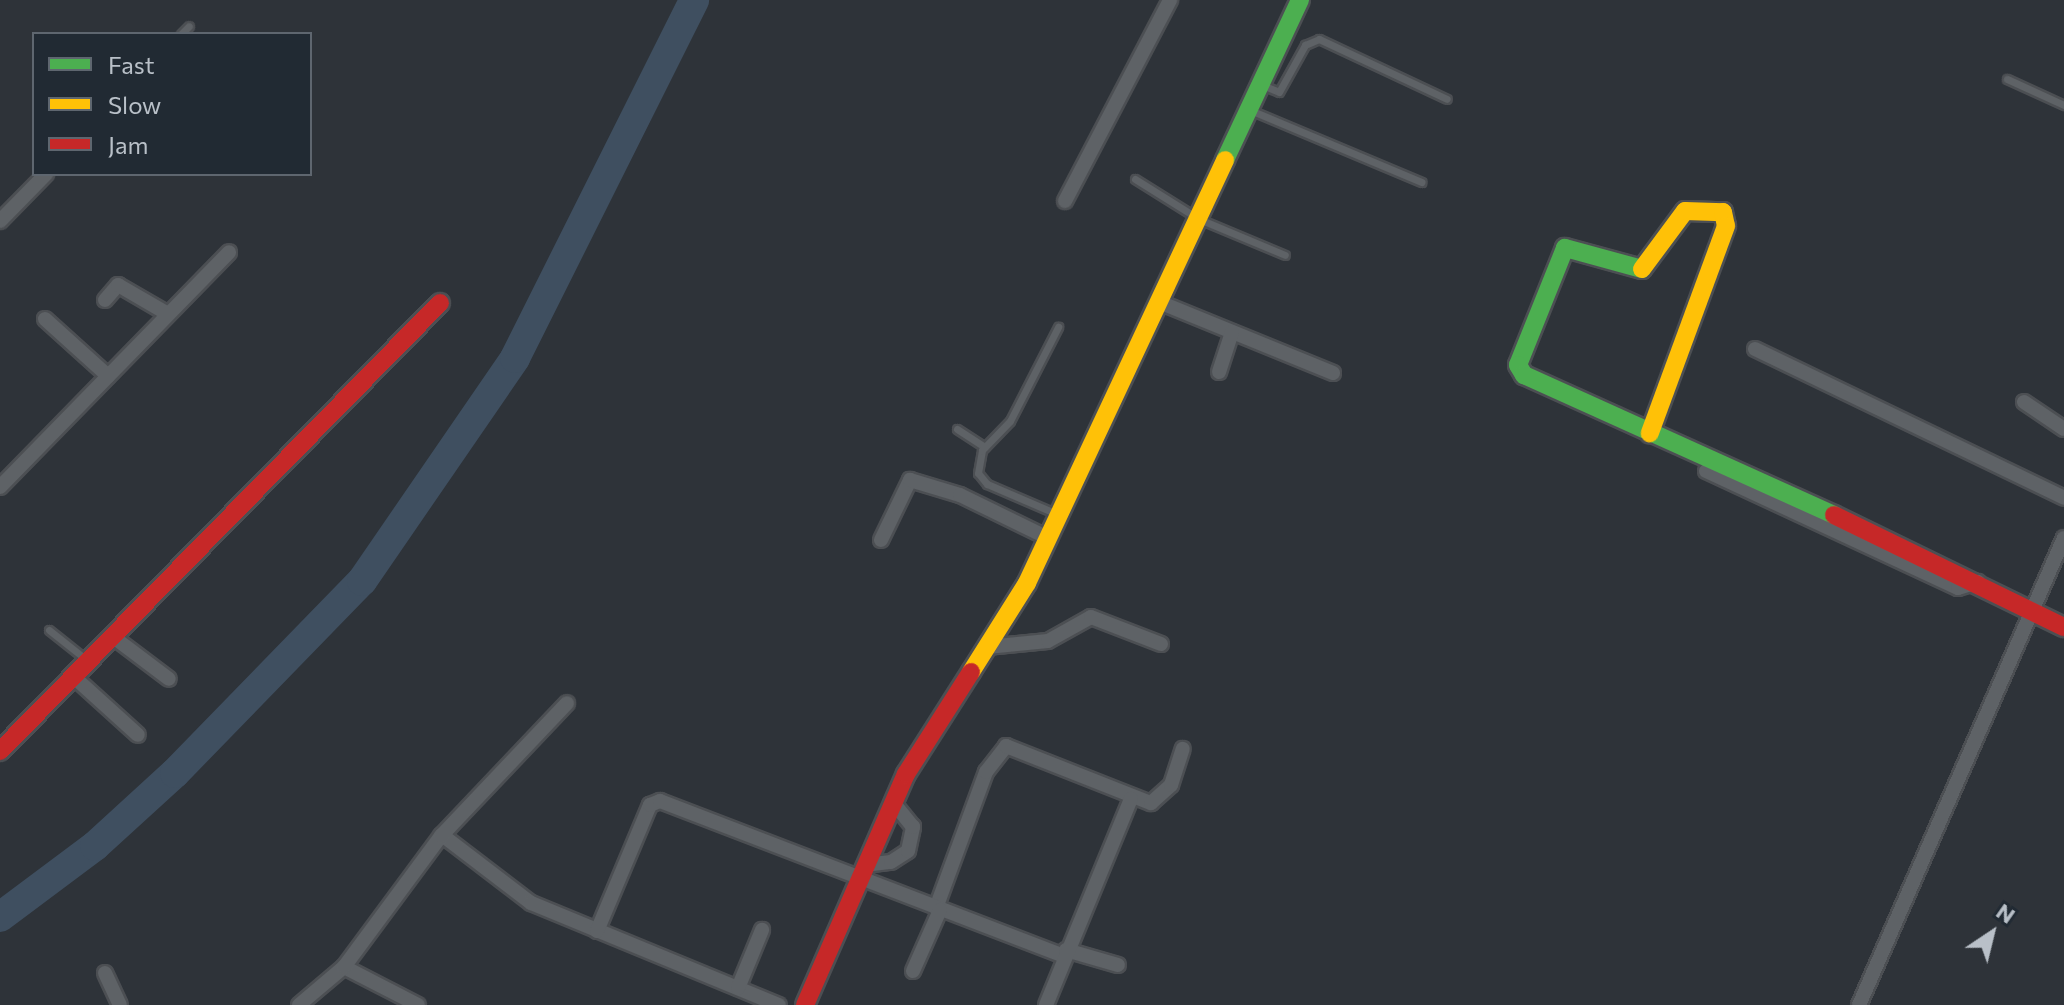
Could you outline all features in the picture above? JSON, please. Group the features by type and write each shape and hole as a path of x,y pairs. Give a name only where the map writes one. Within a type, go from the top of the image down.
{"street":[{"path":"1065,201 1170,0"},
{"path":"805,1005 893,802 938,718 987,647 1048,538 1300,0"},
{"path":"0,221 44,176"},
{"path":"1650,433 1726,226 1723,212 1708,207 1685,211 1646,270 1567,246 1518,365 1539,385 1978,582 2032,607 2064,627"},
{"path":"0,487 229,252"},
{"path":"105,300 118,285 168,314"},
{"path":"1159,302 1333,373"},
{"path":"0,751 116,639 440,303"},
{"path":"45,319 108,376"},
{"path":"1219,372 1232,332"},
{"path":"1755,349 2064,498"},
{"path":"2024,402 2064,429"},
{"path":"1706,471 1958,588 1978,582"},
{"path":"881,540 910,480 960,495 1048,538"},
{"path":"1859,1005 2064,538"},
{"path":"987,647 1048,641 1091,617 1161,644"},
{"path":"116,639 169,679"},
{"path":"74,677 138,735"},
{"path":"299,1005 344,967 347,954 442,835 567,703"},
{"path":"913,971 986,772 1006,746 1131,799 1151,803 1161,795 1183,749"},
{"path":"1046,1005 1064,953 1131,799"},
{"path":"597,931 650,805 660,801 862,872 938,909 1064,953 1118,965"},
{"path":"862,872 891,862 908,851 913,827 893,802"},
{"path":"442,835 531,903 779,1005"},
{"path":"738,988 762,930"},
{"path":"344,967 418,1005"},
{"path":"105,973 120,1005"}],"lane":[{"path":"183,32 189,26"},
{"path":"1260,84 1279,92 1305,45 1319,39 1447,99"},
{"path":"2007,79 2064,105"},
{"path":"1248,109 1421,182"},
{"path":"1135,179 1199,219 1285,255"},
{"path":"1058,327 1010,421 985,447 981,480 1059,515"},
{"path":"957,429 985,447"},
{"path":"49,630 89,662"}],"waterway":[{"path":"0,917 95,846 175,773 362,581 515,358 694,0"}],"traffic: fast":[{"path":"1225,160 1300,0"},
{"path":"1642,269 1565,248 1518,365 1524,375 1834,515"}],"traffic: slow":[{"path":"971,672 1027,583 1225,160"},
{"path":"1642,269 1685,211 1723,212 1726,226 1650,433"}],"traffic: jam":[{"path":"0,751 440,303"},
{"path":"1834,515 2064,627"},
{"path":"805,1005 906,774 971,672"}]}
